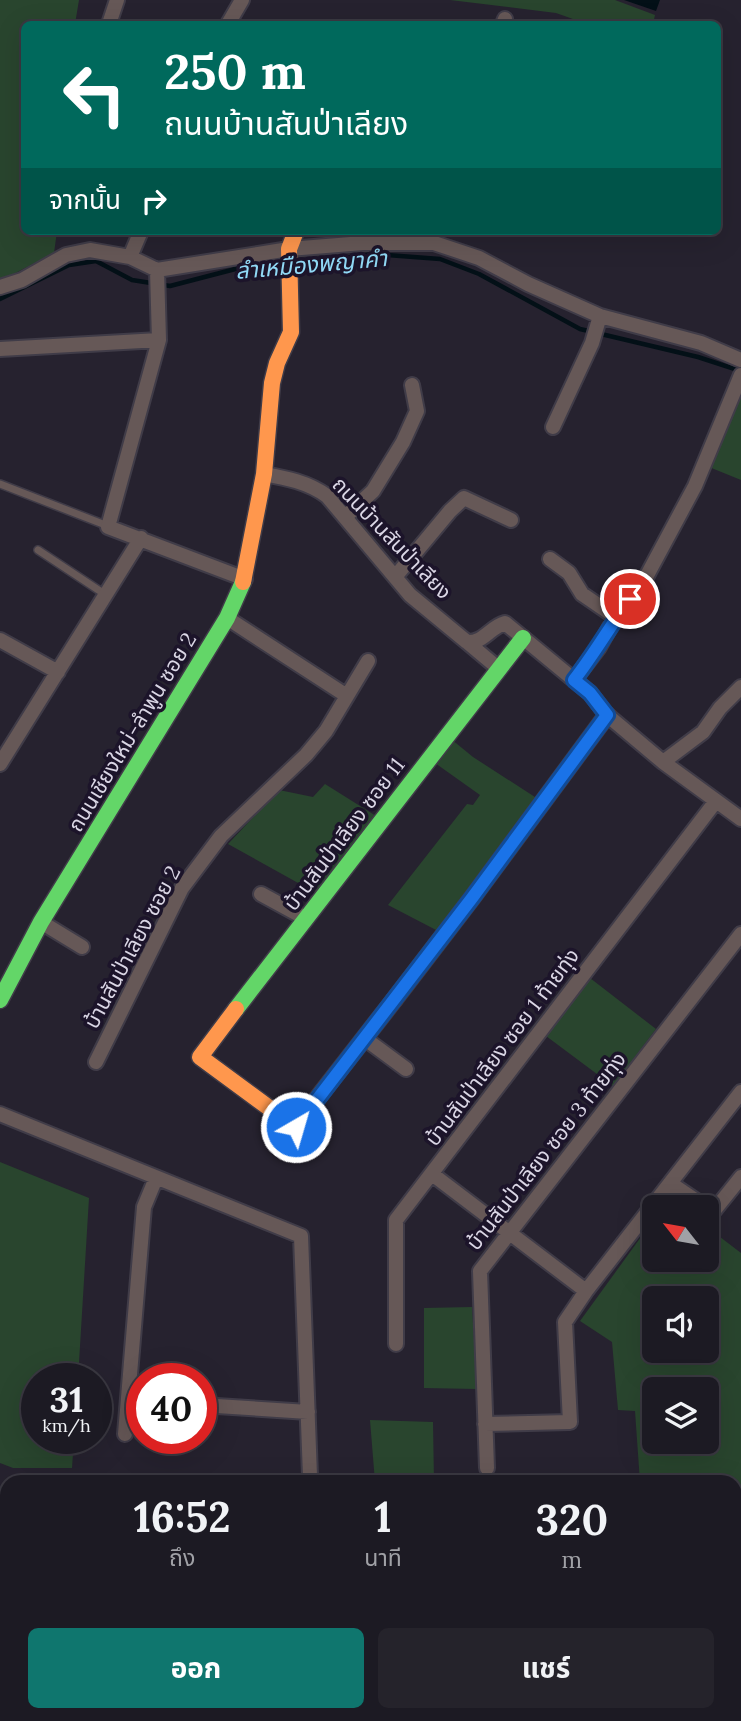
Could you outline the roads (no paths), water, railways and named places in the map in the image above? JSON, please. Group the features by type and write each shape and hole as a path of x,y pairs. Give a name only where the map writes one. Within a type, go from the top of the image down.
{"street":[{"path":"109,21 117,0"},
{"path":"230,21 242,0"},
{"path":"130,257 139,235"},
{"path":"289,253 295,235"},
{"path":"0,287 22,280 66,255 90,250 130,257 158,276 289,253 436,237 599,321 701,343 741,360"},
{"name":"ถนนเชียงใหม่-ลำพูน ซอย 2","path":"2,992 41,922 228,618 245,579 264,474 272,383 290,332 289,253"},
{"path":"158,276 159,340 108,527 245,579"},
{"path":"553,427 592,343 599,321"},
{"path":"0,349 159,340"},
{"path":"574,680 644,581 695,486 740,380"},
{"path":"345,517 373,491 403,442 417,411 412,385"},
{"name":"ถนนบ้านสันป่าเลียง","path":"264,474 295,480 327,496 410,595 498,668"},
{"path":"395,577 464,498 511,520"},
{"path":"0,764 141,538"},
{"path":"550,559 569,573 582,594 617,618"},
{"path":"228,618 347,696"},
{"path":"467,642 479,641 505,623 590,693 607,715 663,762 741,819"},
{"name":"บ้านสันป่าเลียง ซอย 11","path":"364,1038 296,1127 200,1057 523,638"},
{"path":"0,640 58,672"},
{"name":"บ้านสันป่าเลียง ซอย 2","path":"96,1062 182,888 221,836 306,755 326,731 368,661"},
{"path":"663,762 703,732 720,708 741,687"},
{"path":"406,1069 364,1038 472,898 607,715"},
{"name":"บ้านสันป่าเลียง ซอย 1 ท้ายทุ่ง","path":"396,1344 396,1220 716,801"},
{"path":"261,894 305,918"},
{"path":"41,922 82,947"},
{"name":"บ้านสันป่าเลียง ซอย 3 ท้ายทุ่ง","path":"487,1468 480,1271 741,934"},
{"path":"485,1424 570,1422 565,1322 586,1290 741,1092"},
{"path":"0,1114 301,1236 310,1475"},
{"path":"432,1174 586,1290"},
{"path":"719,1204 741,1177"},
{"path":"137,1363 144,1207 156,1178"},
{"path":"670,1183 688,1195"},
{"path":"217,1406 308,1412"}],"lane":[{"path":"0,484 108,527"},
{"path":"37,550 106,595"}],"waterway":[{"name":"ลำเหมืองพญาคำ","path":"293,265 374,254 440,259 479,274 580,329 698,357 741,371"},
{"name":"ลำเหมืองพญาคำ","path":"0,299 69,265 96,261 132,280 170,286 243,267 284,266"}]}
